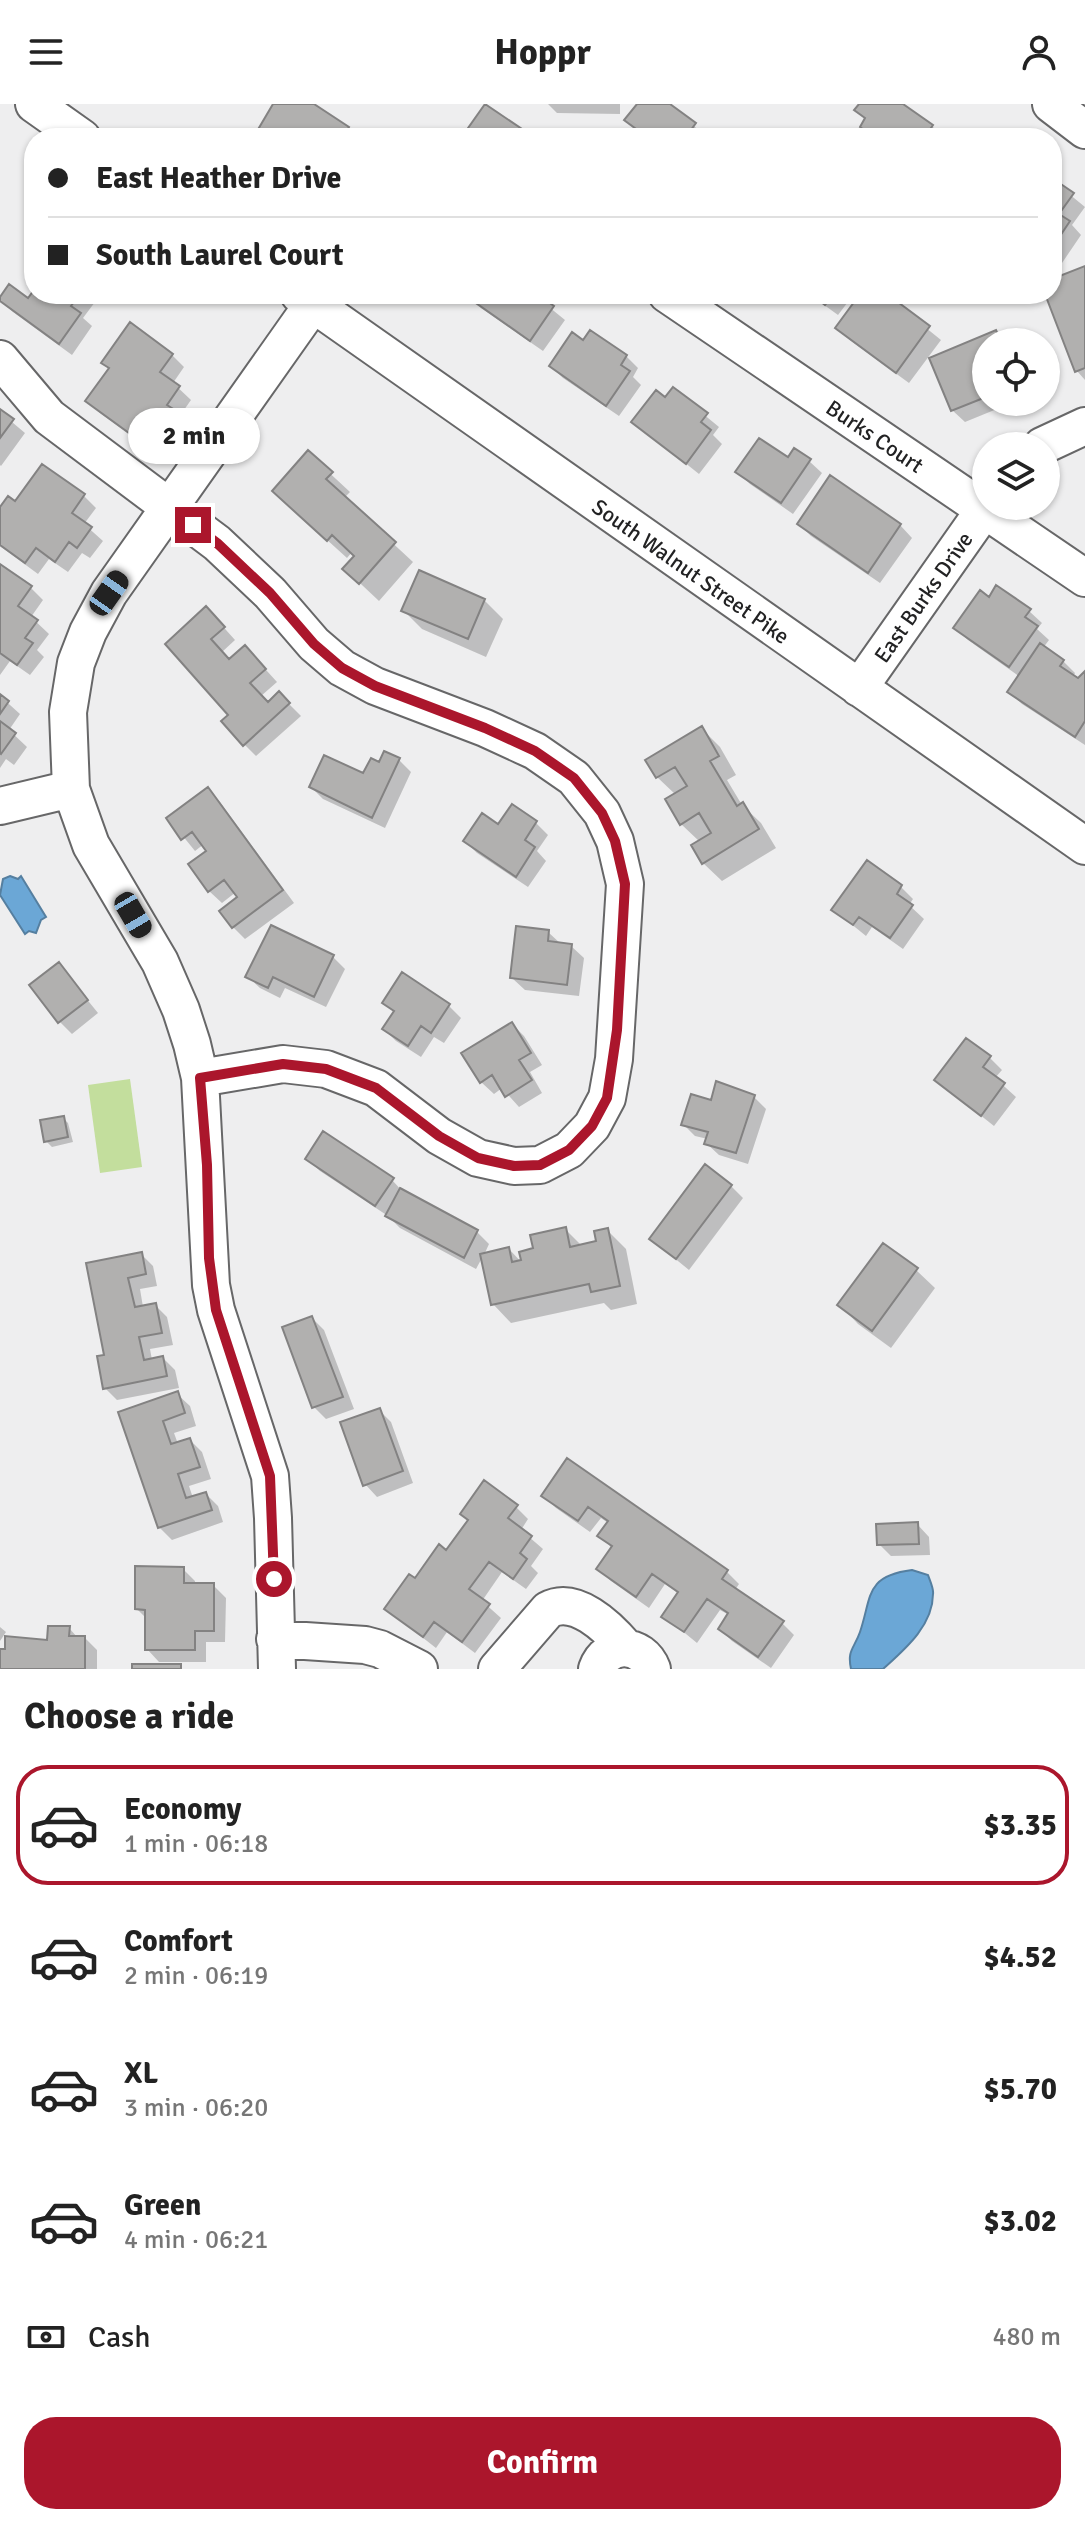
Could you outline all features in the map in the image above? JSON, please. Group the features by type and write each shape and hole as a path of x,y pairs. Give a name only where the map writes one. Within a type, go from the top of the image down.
{"street":[{"path":"34,104 68,128"},
{"path":"1051,104 1085,130"},
{"path":"303,304 109,593 88,632 76,663 68,712 71,789 91,845 160,962 181,1010 200,1078 211,1285 216,1310 270,1476 276,1654 365,1645 380,1649 419,1669"},
{"name":"South Walnut Street Pike","path":"313,304 1085,846"},
{"name":"Burks Court","path":"682,304 972,499"},
{"path":"0,359 49,417 217,543 270,593 314,644 342,668 375,686 485,728 535,751 574,778 602,813 615,841 625,884 616,1044 607,1098 592,1126 569,1150 540,1165 514,1166 478,1158 439,1136 376,1088 326,1069 283,1064 200,1078"},
{"path":"1060,438 1085,426"},
{"name":"East Burks Drive","path":"859,688 977,520"},
{"name":"Burks Court","path":"1002,520 1085,578"},
{"path":"0,806 71,789"},
{"path":"497,1669 548,1610 557,1605 582,1611 639,1658"},
{"path":"597,1669 606,1655 639,1658"}],"green space":[{"path":"130,1079 142,1167 100,1173 88,1085"}],"water":[{"path":"10,876 18,879 21,876 46,917 41,920 36,933 29,931 25,934 0,895 3,879"},
{"path":"912,1570 928,1575 933,1590 932,1606 923,1627 883,1669 851,1669 851,1653 873,1590 886,1577"}],"building":[{"path":"273,104 314,104 349,127 348,128 259,128"},
{"path":"485,104 521,128 468,128"},
{"path":"637,104 670,104 696,123 692,128 635,128 624,120"},
{"path":"859,104 903,104 933,125 931,128 861,128 865,118 854,110"},
{"path":"1062,185 1074,193 1062,210"},
{"path":"1062,216 1070,221 1062,233"},
{"path":"1085,266 1085,368 1075,372 1049,304 1062,304 1062,275"},
{"path":"9,284 24,295 24,304 72,304 71,306 81,313 59,344 0,301"},
{"path":"477,304 551,304 554,306 530,341"},
{"path":"853,304 900,304 930,326 896,373 835,328"},
{"path":"130,322 173,354 160,372 180,386 167,405 175,410 160,432 140,418 129,433 85,401 109,368 101,363"},
{"path":"590,330 627,355 621,365 630,371 606,406 549,366 572,332 583,340"},
{"path":"972,340 972,403 951,411 929,358"},
{"path":"673,387 708,413 701,422 711,430 686,464 631,422 656,390 665,397"},
{"path":"0,409 14,419 0,438"},
{"path":"759,438 788,457 794,448 811,459 781,503 735,472"},
{"path":"308,450 333,472 326,479 396,542 359,584 342,569 354,556 332,535 327,541 272,491"},
{"path":"42,464 85,494 72,513 92,527 77,548 69,542 55,562 36,548 25,563 0,545 0,507 8,496 15,501"},
{"path":"830,475 901,524 868,573 797,524"},
{"path":"0,564 32,586 18,606 38,620 25,638 33,643 17,665 0,653"},
{"path":"419,570 485,599 468,639 401,611"},
{"path":"996,585 1031,609 1025,617 1038,626 1009,667 953,628 980,590 989,597"},
{"path":"206,606 225,627 211,639 229,659 245,645 266,669 250,683 268,702 279,691 290,703 243,746 221,721 228,715 165,644"},
{"path":"1040,643 1064,660 1060,666 1078,678 1085,671 1085,721 1075,737 1007,692"},
{"path":"0,694 9,701 0,714"},
{"path":"0,721 16,733 1,754 0,753"},
{"path":"702,726 719,756 710,761 737,806 743,802 759,829 702,864 691,845 711,833 699,813 680,825 665,799 687,786 675,767 656,778 645,760"},
{"path":"384,751 400,758 372,818 309,787 324,755 363,773 371,758 379,762"},
{"path":"208,787 283,890 232,928 219,911 237,897 224,880 208,892 188,864 206,851 192,832 181,840 166,818"},
{"path":"512,804 537,821 525,840 535,847 516,877 463,841 482,813 498,824"},
{"path":"867,860 902,885 897,894 913,905 890,938 859,917 853,925 831,910"},
{"path":"271,925 334,955 314,997 273,977 268,988 245,977"},
{"path":"516,926 549,930 548,941 572,944 567,985 510,978"},
{"path":"59,962 88,1000 58,1023 29,985"},
{"path":"402,972 450,1004 431,1033 421,1026 408,1046 382,1029 394,1011 382,1003"},
{"path":"512,1022 531,1053 519,1060 532,1080 505,1097 492,1075 480,1083 461,1053"},
{"path":"966,1038 991,1056 983,1067 1005,1083 981,1116 934,1080"},
{"path":"716,1081 755,1095 736,1153 704,1144 708,1132 681,1125 691,1094 711,1100"},
{"path":"64,1116 68,1137 44,1142 40,1120"},
{"path":"323,1131 394,1178 375,1206 305,1159"},
{"path":"705,1164 732,1185 676,1259 649,1239"},
{"path":"400,1188 478,1230 464,1258 385,1216"},
{"path":"566,1227 570,1247 596,1241 594,1231 608,1228 620,1286 591,1292 589,1284 491,1305 480,1254 509,1247 512,1262 521,1260 519,1252 533,1248 530,1235"},
{"path":"883,1243 918,1268 872,1331 837,1305"},
{"path":"142,1252 146,1274 128,1278 135,1307 156,1303 162,1333 139,1337 144,1360 163,1356 167,1376 103,1389 97,1356 104,1355 86,1263"},
{"path":"312,1316 343,1397 312,1408 282,1327"},
{"path":"178,1391 185,1413 163,1421 171,1444 190,1438 200,1467 178,1474 186,1498 206,1492 212,1510 158,1528 118,1412"},
{"path":"380,1408 403,1471 363,1486 340,1422"},
{"path":"567,1458 728,1570 722,1579 784,1621 758,1657 718,1629 728,1613 707,1599 684,1632 661,1617 678,1592 652,1574 636,1597 596,1569 612,1546 597,1536 608,1521 588,1507 578,1521 541,1496"},
{"path":"484,1480 518,1505 508,1518 532,1536 520,1553 527,1559 513,1579 489,1562 469,1589 490,1604 462,1642 434,1622 423,1637 384,1609 409,1574 415,1578 439,1544 446,1550 468,1520 460,1514"},
{"path":"918,1522 919,1544 877,1545 876,1524"},
{"path":"135,1566 184,1567 184,1583 214,1583 214,1631 195,1631 195,1650 145,1650 145,1610 135,1609"},
{"path":"48,1626 70,1626 69,1636 85,1636 85,1669 0,1669 0,1649 5,1649 5,1636 47,1640"},
{"path":"132,1664 181,1664 181,1669 132,1669"}],"route":[{"path":"193,525 270,593 314,644 342,668 375,686 485,728 535,751 574,778 602,813 615,841 625,884 617,1030 607,1098 592,1126 569,1150 540,1165 514,1166 478,1158 439,1136 376,1088 326,1069 283,1064 200,1078 211,1285 216,1310 270,1476 274,1579"}]}
